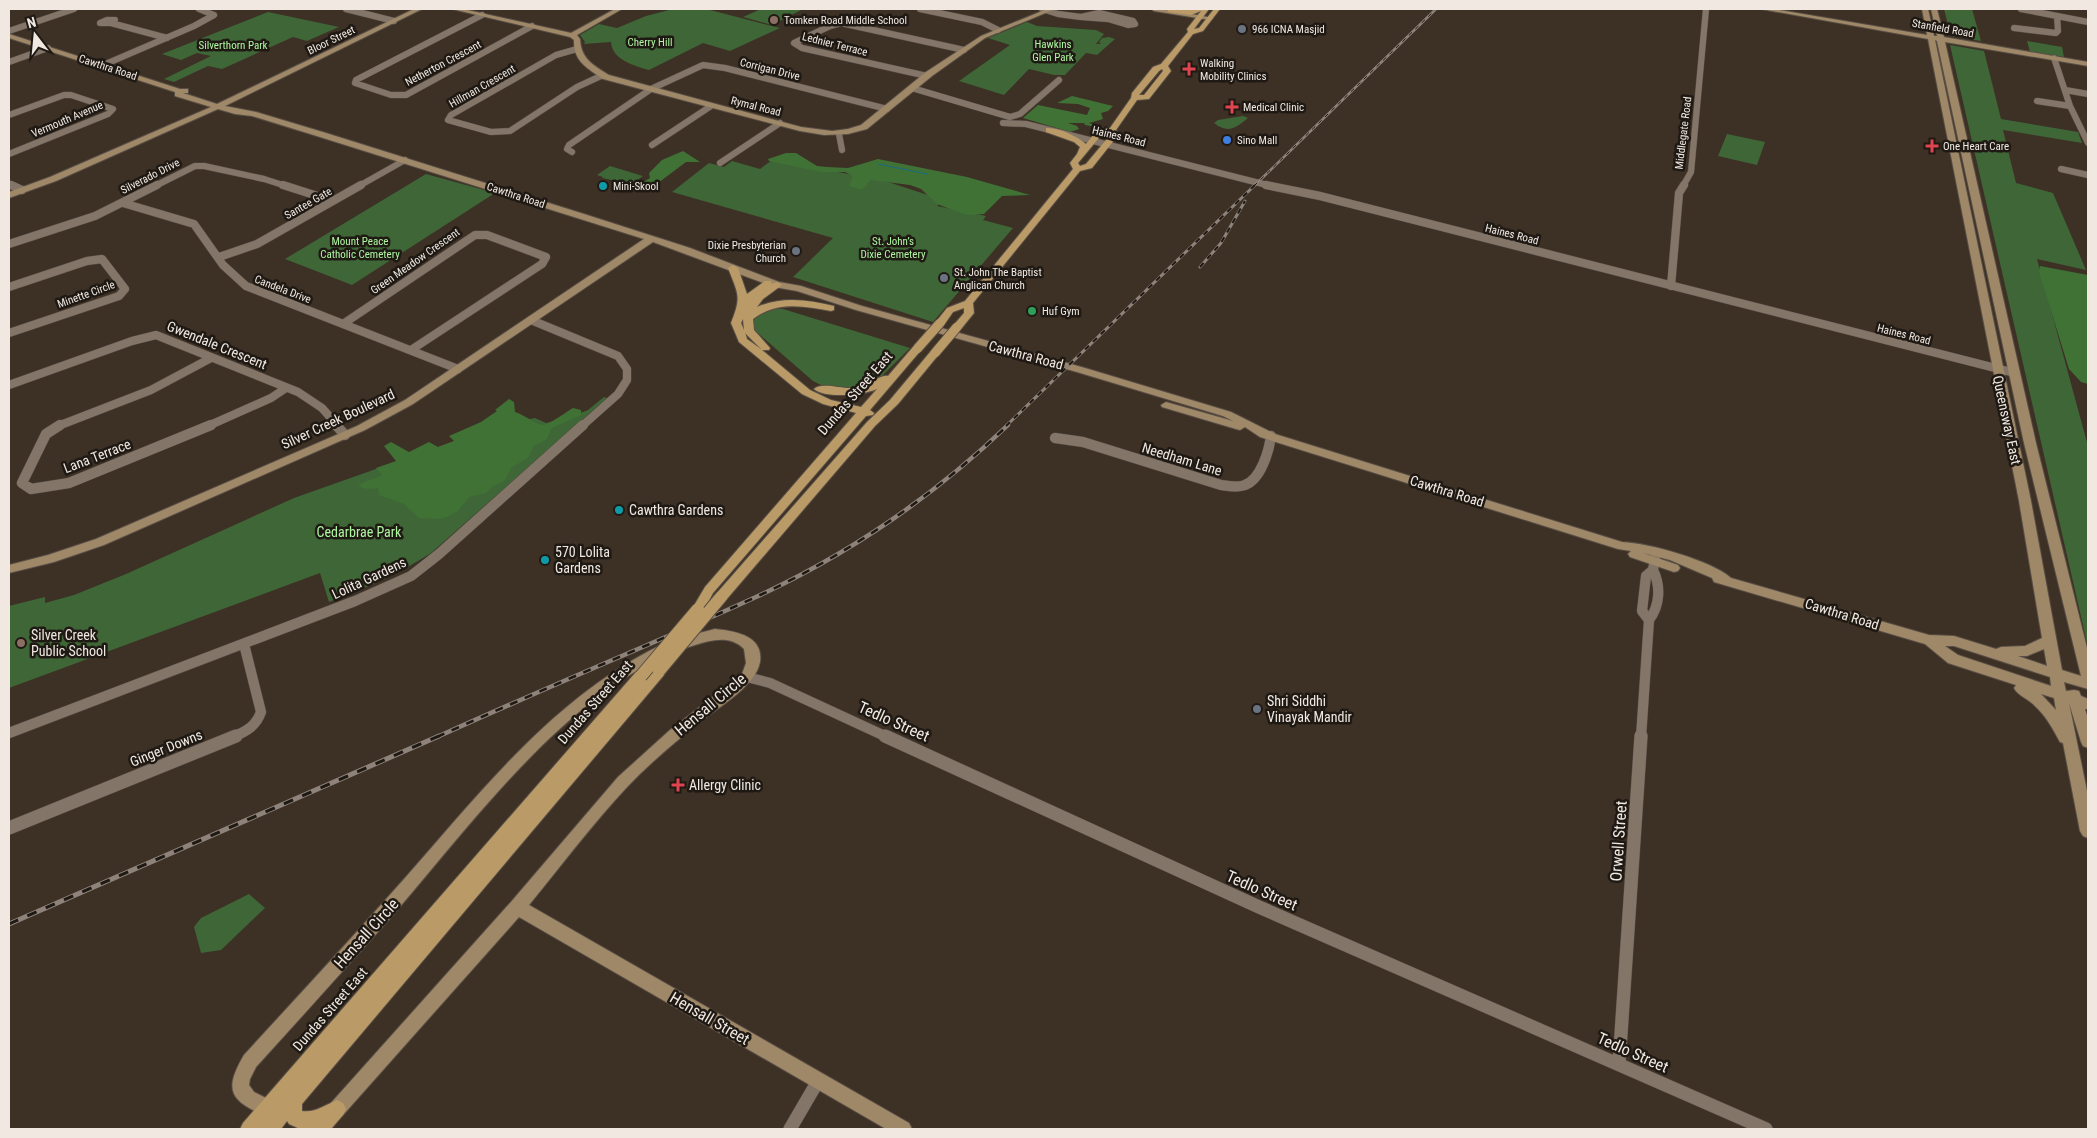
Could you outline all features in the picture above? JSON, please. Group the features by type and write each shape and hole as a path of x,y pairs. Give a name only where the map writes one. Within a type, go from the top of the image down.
{"main road":[{"name":"Bloor Street","path":"9,195 162,131 170,130 250,94 249,92 420,9"},
{"path":"455,9 572,35 617,9"},
{"name":"Rymal Road","path":"572,35 578,42 577,49 584,63 603,75 651,90 817,133 839,134 864,127 927,76 964,50 998,30 1047,9"},
{"path":"1154,9 1199,15 1209,19"},
{"name":"Dundas Street East","path":"1077,169 1074,163 1101,131 1112,130 1136,98 1146,96 1167,71 1164,66 1191,32 1190,29 1199,15 1206,9"},
{"name":"Dundas Street East","path":"1191,32 1201,30 1218,9"},
{"name":"Stanfield Road","path":"1764,9 2088,64"},
{"name":"Queensway East","path":"1925,9 2025,502 2048,641 2088,831"},
{"name":"Queensway East","path":"1934,9 2015,373 2068,597 2086,656 2088,678"},
{"name":"Cawthra Road","path":"9,36 179,91 187,91 209,98 235,112 253,114 405,160 688,250 772,284 791,294 831,308 902,330 1077,377 1271,436 1622,546 1631,554 1706,578 1726,580 1929,640 1954,641 1979,649"},
{"name":"Cawthra Road","path":"179,91 178,94 198,101 223,105 253,114"},
{"path":"209,98 249,92"},
{"path":"197,117 202,109 198,101"},
{"path":"197,117 235,112"},
{"path":"1049,130 1080,141 1084,146 1081,155"},
{"name":"Dundas Street East","path":"249,1129 641,676 698,609 709,590 950,310 968,302 1077,169 1090,166 1115,134 1112,130"},
{"name":"Silver Creek Boulevard","path":"9,569 50,559 100,542 345,435 403,406 651,239"},
{"path":"733,268 743,296 742,308"},
{"path":"772,284 751,294 742,308 736,323 743,340 800,388 880,415"},
{"path":"772,284 750,308 747,318 749,331 754,338 816,393 868,388 882,382 899,363 908,359"},
{"name":"Cawthra Road","path":"772,284 798,288 859,308 1081,370 1227,414 1271,436"},
{"name":"Dundas Street East","path":"269,1129 658,670 957,327 969,312 968,302"},
{"path":"747,318 756,310 765,306 783,303 831,308"},
{"path":"816,393 814,402 838,410 845,420 844,428 827,452"},
{"name":"Hensall Circle","path":"268,1108 248,1098 240,1087 241,1076 250,1061 380,918 513,766 553,726 594,691 613,678 667,648 708,636 723,634 736,636 747,643 752,650 753,658 746,677 674,734 623,781 517,907 337,1110"},
{"name":"Cawthra Road","path":"1929,640 1953,659 1985,670 2058,684 2088,684"},
{"path":"1979,649 2021,652 2043,645 2048,641"},
{"path":"1979,649 1991,656 2034,671 2058,684"},
{"path":"1985,670 2037,698 2054,718 2072,752"},
{"name":"Cawthra Road","path":"2058,684 2083,703"},
{"path":"2083,703 2088,742"},
{"name":"Hensall Street","path":"517,907 903,1129"},
{"path":"294,1099 292,1108 295,1118 305,1122 312,1121 337,1110"},
{"path":"318,1129 328,1122 337,1110"}],"street":[{"path":"9,31 74,9"},
{"path":"101,66 194,26 214,15 199,9"},
{"path":"346,9 394,22"},
{"path":"920,9 982,22 998,30"},
{"path":"1047,9 1055,15 1080,17 1105,19 1125,25 1135,24 1133,21 1095,13 1088,13 1080,17"},
{"name":"Middlegate Road","path":"1671,286 1679,193 1691,172 1706,9"},
{"path":"2021,9 2088,22"},
{"name":"Netherton Crescent","path":"482,15 356,80 355,83 392,95 406,95 532,26"},
{"path":"2014,28 2056,34 2058,31 2057,16"},
{"path":"111,23 167,38"},
{"name":"Lednier Terrace","path":"927,76 794,44 830,26 842,23 964,50"},
{"path":"9,62 48,48"},
{"name":"Hillman Crescent","path":"577,49 556,54 451,115 448,120 491,132 510,131 577,87 603,75"},
{"path":"2054,58 2070,106 2088,143"},
{"name":"Corrigan Drive","path":"572,152 567,150 569,145 651,90 696,67 707,64 888,109"},
{"path":"912,88 1010,117 1026,110 1059,80"},
{"path":"2065,90 2088,94"},
{"name":"Vermouth Avenue","path":"9,115 64,95 71,95 113,109 108,114 9,154"},
{"path":"2037,101 2070,106"},
{"path":"652,145 712,106"},
{"path":"720,163 780,123"},
{"name":"Haines Road","path":"1003,123 1031,124 1107,145 1278,188 1320,196 2015,373"},
{"path":"839,134 842,150"},
{"name":"Santee Gate","path":"219,257 257,244 405,160"},
{"name":"Silverado Drive","path":"9,244 79,222 123,203 196,166 204,166 264,179 333,202"},
{"path":"2061,170 2088,175"},
{"path":"9,184 22,190"},
{"name":"Candela Drive","path":"123,203 194,224 223,265 246,286 458,369"},
{"name":"Green Meadow Crescent","path":"343,324 475,235 487,235 546,257 542,264 411,350"},
{"name":"Minette Circle","path":"9,287 87,261 102,259 125,288 119,296 9,333"},
{"name":"Lolita Gardens","path":"9,734 355,601 411,576 439,554 618,394 627,380 627,369 618,356 531,320"},
{"name":"Gwendale Crescent","path":"9,385 132,340 156,335 298,392 322,408 345,435"},
{"name":"Lana Terrace","path":"211,358 151,390 60,425 46,434 22,483 31,489 69,483 216,423 271,398 286,388"},
{"name":"Needham Lane","path":"1055,438 1083,442 1221,485 1238,488 1251,483 1257,476 1270,444 1271,436"},
{"name":"Orwell Street","path":"1619,1064 1649,620 1656,613 1658,580 1654,561"},
{"name":"Ginger Downs","path":"9,828 244,732 257,722 261,712 244,644"},
{"name":"Tedlo Street","path":"746,677 770,683 1259,907 1766,1129"},
{"path":"790,1129 818,1081"}],"green space":[{"name":"Cherry Hill","path":"673,9 706,9 780,28 730,51 703,43 649,70 620,58 612,48 611,42 584,44 585,42 580,35 599,24 617,28 646,16"},
{"path":"761,9 803,9 772,25 743,17"},
{"path":"1944,9 1972,9 1981,41 1951,36"},
{"name":"Silverthorn Park","path":"268,12 339,27 307,41 293,37 222,69 208,66 174,82 164,79 211,56 197,53 181,60 162,54"},
{"name":"Hawkins Glen Park","path":"1027,22 1037,26 1096,30 1104,34 1096,44 1101,44 1099,42 1102,38 1109,37 1115,39 1097,55 1086,53 1065,75 1054,75 1029,69 1004,95 959,81 1010,45 988,38"},
{"path":"2027,41 2062,47 2064,57 2030,52"},
{"path":"1950,45 1984,51 2001,119 2078,132 2082,143 2003,130 2016,183 2053,193 2086,270 2037,259 2088,446 2088,647"},
{"path":"1072,96 1113,106 1108,111 1101,113 1103,119 1089,123 1096,127 1085,125 1084,123 1068,123 1077,126 1079,129 1070,132 1023,118 1038,105 1087,115 1090,108 1078,104 1057,103"},
{"path":"1243,116 1248,118 1240,125 1228,129 1214,123 1218,120"},
{"path":"1727,134 1765,142 1757,165 1718,156"},
{"path":"683,151 700,162 686,162 650,189 643,182 650,178 649,173 662,160"},
{"path":"786,153 796,153 817,166 827,167 848,168 878,159 967,177 1030,195 1002,196 984,214 967,215 937,204 921,189 910,185 871,180 862,190 849,186 853,176 845,172 821,172 769,161 768,159"},
{"name":"St. John’s Dixie Cemetery","path":"772,160 865,177 870,176 943,200 937,206 986,216 983,220 1013,228 933,322 793,277 833,238 672,192 709,163 724,167 732,161 760,169"},
{"path":"610,166 643,176 632,184 602,178 597,175"},
{"name":"Mount Peace Catholic Cemetery","path":"426,174 495,193 352,285 285,259"},
{"path":"2040,266 2088,275 2088,384 2081,382 2069,369 2039,272"},
{"path":"773,309 783,309 910,348 878,380 851,390 825,387 813,381 753,329 752,319 757,313"},
{"name":"Cedarbrae Park","path":"604,397 607,398 431,553 394,574 329,602 320,573 9,688 9,606 45,597 45,603 74,595 126,574 294,498 503,424 535,418 546,423 565,419 588,410"},
{"path":"509,399 514,402 515,412 541,425 552,421 573,408 581,410 581,415 552,428 547,439 533,447 528,458 512,467 505,480 492,487 486,493 469,497 458,511 440,519 419,518 404,504 379,495 378,488 367,489 358,486 363,482 382,475 376,468 396,461 384,446 391,442 409,452 429,442 438,447 454,441 449,436 481,422 497,411 495,410"},
{"path":"249,894 265,908 221,950 201,953 194,927 201,918"}],"waterway":[{"path":"878,164 927,174"}],"railway":[{"path":"1254,186 1436,9"},
{"path":"1006,426 1255,185"},
{"path":"1200,267 1221,243 1245,201"},
{"path":"437,737 687,628 824,562 889,522 920,499 980,451 1008,425"},
{"path":"9,924 439,736"}],"place":[{"name":"Tomken Road Middle School","path":"774,20"},
{"name":"966 ICNA Masjid","path":"1242,29"},
{"name":"Walking Mobility Clinics","path":"1189,69"},
{"name":"Medical Clinic","path":"1232,107"},
{"name":"Sino Mall","path":"1227,140"},
{"name":"One Heart Care","path":"1932,146"},
{"name":"Mini-Skool","path":"603,186"},
{"name":"Dixie Presbyterian Church","path":"796,251"},
{"name":"St. John The Baptist Anglican Church","path":"944,278"},
{"name":"Huf Gym","path":"1032,311"},
{"name":"Cawthra Gardens","path":"619,510"},
{"name":"570 Lolita Gardens","path":"545,560"},
{"name":"Silver Creek Public School","path":"21,643"},
{"name":"Shri Siddhi Vinayak Mandir","path":"1257,709"},
{"name":"Allergy Clinic","path":"678,785"}]}
